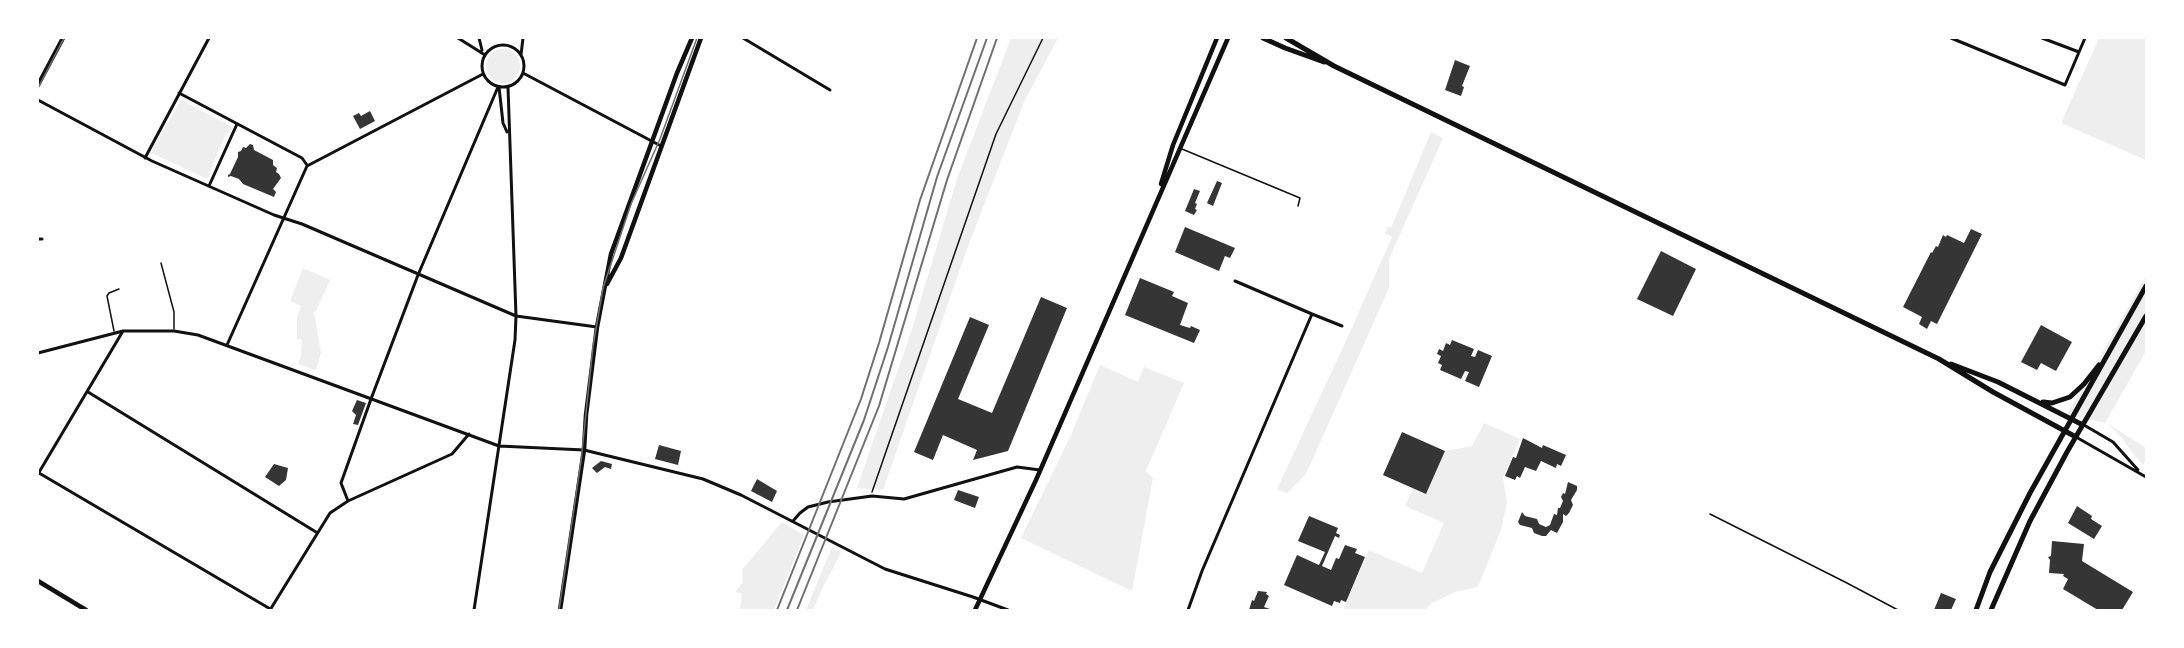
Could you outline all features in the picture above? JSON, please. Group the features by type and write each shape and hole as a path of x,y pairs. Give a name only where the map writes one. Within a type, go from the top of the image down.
{"main road":[{"path":"38,85 63,38"},
{"path":"560,610 584,450 597,327 611,254 692,38"},
{"path":"604,289 621,258 701,38"},
{"path":"1212,38 1213,47"},
{"path":"1158,196 1173,145 1217,38"},
{"path":"975,610 1040,470 1228,38"},
{"path":"1263,38 1334,66"},
{"path":"1286,38 1334,66 1939,359 1993,392 2076,437"},
{"path":"1976,610 1990,572 2050,456 2146,286"},
{"path":"1991,610 2030,521 2146,316"},
{"path":"2040,402 2052,403 2070,397 2084,384 2109,351"},
{"path":"1939,359 1981,374 2083,425"},
{"path":"38,581 86,610"}],"street":[{"path":"145,158 209,38"},
{"path":"458,38 482,50"},
{"path":"479,38 486,55"},
{"path":"521,56 523,38"},
{"path":"743,38 830,90"},
{"path":"1951,38 1964,40 2065,85 2085,38"},
{"path":"2042,38 2079,52"},
{"path":"503,45 516,50 521,56 523,73 517,82 508,87 499,87 487,80 483,74 483,61 496,46 503,45"},
{"path":"523,73 663,147"},
{"path":"226,345 307,166 483,74"},
{"path":"499,87 503,123 508,134"},
{"path":"348,501 341,483 371,399 418,275 499,87"},
{"path":"474,610 515,340 508,87"},
{"path":"179,93 302,158 307,166"},
{"path":"38,100 145,158 516,316 597,327"},
{"path":"209,186 237,124"},
{"path":"1235,281 1342,326"},
{"path":"1188,610 1202,571 1312,314"},
{"path":"123,331 38,474 271,610 316,532 330,513 348,501 452,454 469,434"},
{"path":"38,352 123,331 174,331 198,335 499,446 584,450 704,479 741,495 885,569 1008,610"},
{"path":"88,392 316,532"},
{"path":"2083,425 2113,442 2141,474"},
{"path":"2076,437 2146,477"},
{"path":"793,521 808,507 872,496 904,499 1017,467 1040,470"}],"lane":[{"path":"1173,145 1300,198 1298,206"},
{"path":"161,263 174,312 174,331"},
{"path":"114,333 107,296 119,289"},
{"path":"1710,514 1898,610"}],"path":[{"path":"872,496 873,485 996,134 1043,38"}],"shaded area":[{"path":"1011,38 1058,38 1024,102 967,249 883,490 857,488 911,332 957,179"},
{"path":"2099,38 2146,38 2146,160 2061,123"},
{"path":"503,49 515,54 520,66 515,78 503,83 491,78 486,66 491,54"},
{"path":"181,100 232,127 230,133 226,134 207,179 152,153"},
{"path":"1431,132 1443,138 1389,259 1389,288 1304,476 1287,493 1277,489 1392,237 1385,233 1388,227 1391,228"},
{"path":"303,268 330,280 314,312 321,353 316,370 298,364 302,340 297,339 297,317 301,306 290,301"},
{"path":"2146,276 2146,351 2105,423 2067,414"},
{"path":"1100,365 1138,382 1144,367 1184,383 1146,471 1153,478 1132,591 1021,538 1070,437"},
{"path":"1484,423 1520,439 1503,477 1507,503 1501,530 1478,587 1455,592 1430,604 1426,610 1343,610 1369,550 1422,573 1444,523 1405,506 1413,488 1426,494 1445,451 1472,446"},
{"path":"2107,423 2146,448 2146,459 2143,465 2121,437"},
{"path":"782,522 804,535 774,610 740,610 742,593 735,592 743,582 742,570"},
{"path":"832,547 841,553 813,610 806,610"}],"building":[{"path":"1455,60 1470,66 1462,86 1464,87 1461,96 1445,90"},
{"path":"370,111 375,121 360,129 353,116 359,113 361,116"},
{"path":"250,144 253,145 254,150 273,160 273,165 277,168 276,172 281,178 273,189 276,192 274,197 243,184 239,179 228,177 238,157 238,152"},
{"path":"1217,181 1222,183 1213,206 1207,203"},
{"path":"1194,189 1200,191 1195,203 1197,210 1194,215 1185,211"},
{"path":"1185,227 1235,248 1230,258 1225,256 1219,271 1175,252"},
{"path":"1971,229 1982,234 1937,324 1931,321 1927,329 1919,324 1922,317 1903,307 1931,252 1936,246 1938,247 1943,235 1964,243"},
{"path":"1661,251 1696,269 1673,316 1637,299"},
{"path":"1140,278 1174,292 1172,296 1188,303 1180,325 1200,330 1194,343 1125,315"},
{"path":"1041,297 1067,308 1008,451 973,460 977,450 943,435 933,460 914,452 970,317 989,325 958,399 992,413"},
{"path":"2041,325 2072,342 2056,371 2041,363 2037,370 2021,362"},
{"path":"1452,340 1474,349 1471,356 1475,357 1478,350 1492,356 1479,387 1465,381 1469,372 1465,371 1461,379 1440,370 1442,365 1438,363 1441,356 1437,354 1439,349 1443,351 1446,343 1450,345"},
{"path":"357,400 366,403 358,425 353,424 356,415 352,411"},
{"path":"1402,432 1445,451 1426,494 1383,475"},
{"path":"1523,438 1542,448 1543,445 1566,455 1561,466 1557,464 1556,468 1541,461 1536,471 1525,467 1520,478 1517,476 1515,480 1505,476 1513,457 1516,458"},
{"path":"659,445 681,451 678,465 655,459"},
{"path":"601,461 612,464 611,469 605,467 597,473 592,468"},
{"path":"274,464 288,468 286,480 279,486 265,477"},
{"path":"757,479 777,491 772,502 751,491"},
{"path":"1568,482 1577,486 1577,490 1571,500 1573,505 1566,516 1563,514 1563,522 1557,533 1551,530 1546,536 1542,536 1534,533 1532,528 1520,525 1518,522 1522,512 1525,516 1537,519 1539,524 1546,527 1550,525 1563,501 1561,497 1563,493 1565,494"},
{"path":"958,490 979,497 975,508 954,500"},
{"path":"2077,506 2102,526 2094,539 2068,523"},
{"path":"1309,516 1338,528 1336,533 1340,535 1339,538 1335,536 1322,566 1331,570 1345,545 1357,549 1355,553 1365,557 1346,602 1334,601 1332,606 1284,585 1297,555 1319,565 1325,552 1298,541"},
{"path":"2052,541 2084,544 2082,561 2133,592 2122,610 2098,610 2063,589 2068,579 2063,576 2064,574 2049,573 2050,560 2048,557 2051,556"},
{"path":"1258,591 1267,592 1269,596 1264,607 1273,610 1249,610"},
{"path":"1941,593 1956,599 1951,610 1934,610"}],"tram line":[{"path":"38,88 64,38"},
{"path":"559,610 581,461 593,346 603,288 631,204 660,139 697,38"}],"railway":[{"path":"777,610 861,399 920,200 977,38"},
{"path":"787,610 864,420 888,347 937,177 987,38"},
{"path":"797,610 879,406 947,180 997,38"}]}
